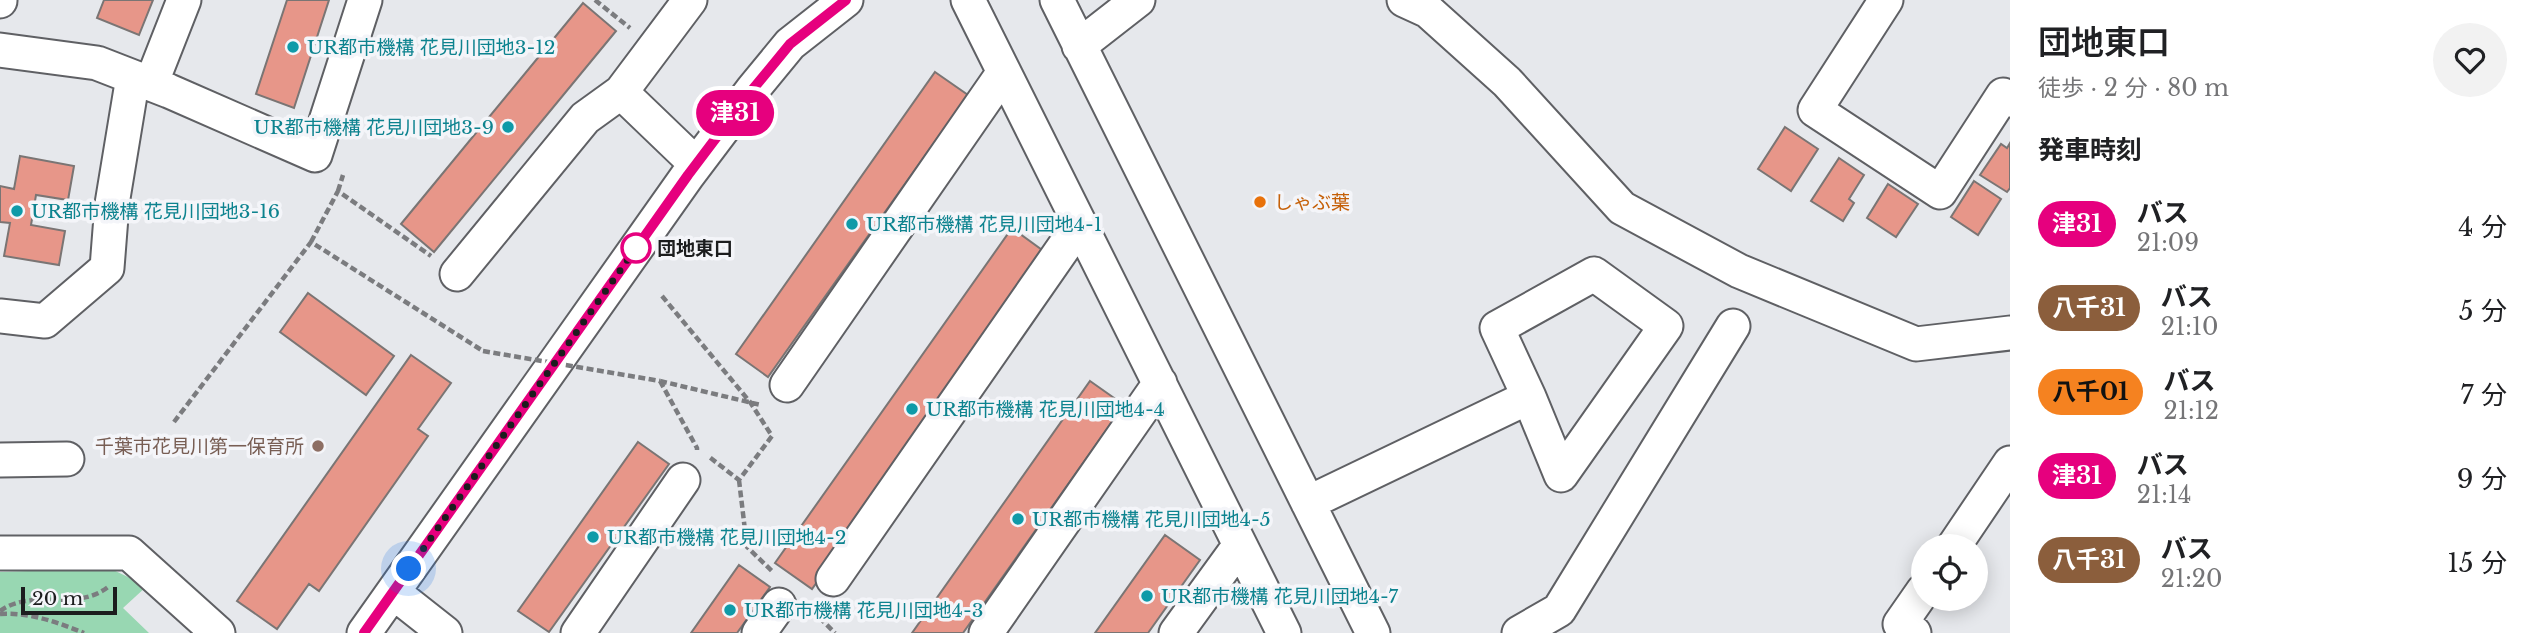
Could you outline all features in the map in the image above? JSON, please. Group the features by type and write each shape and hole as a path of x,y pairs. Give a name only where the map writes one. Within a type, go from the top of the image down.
{"street":[{"path":"0,316 45,321 107,268 111,204 142,80 184,0"},
{"path":"0,50 97,63 315,155 365,0"},
{"path":"457,274 585,118 621,92 690,0"},
{"path":"364,633 696,164 753,89 790,44 846,0"},
{"path":"968,0 1284,633"},
{"path":"1057,0 1373,633"},
{"path":"1079,46 1138,0"},
{"path":"1404,0 1428,11 1507,82 1622,208 1739,271 1916,344 2010,333"},
{"path":"1886,0 1815,110 1940,192 2008,93"},
{"path":"787,386 1004,72"},
{"path":"621,92 696,164"},
{"path":"833,579 1080,224"},
{"path":"1594,274 1666,326 1561,475 1528,397 1497,328 1594,274"},
{"path":"1518,633 1559,610 1733,326"},
{"path":"986,633 1160,383"},
{"path":"1308,503 1528,397"},
{"path":"0,460 67,459"},
{"path":"1962,534 2010,463"},
{"path":"578,633 682,480"},
{"path":"1176,633 1240,545"},
{"path":"0,553 129,553 218,633"},
{"path":"393,592 445,633"},
{"path":"760,633 788,596"},
{"path":"1911,608 1900,624 1914,633"}],"path":[{"path":"595,0 654,48"},
{"path":"174,422 311,242 338,191 457,274"},
{"path":"311,242 483,351 660,381 768,407 787,386"},
{"path":"662,296 750,402 772,436 739,480 747,547 788,596 835,633"},
{"path":"660,381 698,448 739,480"},
{"path":"682,480 698,448"},
{"path":"0,612 12,602 88,598 107,588 129,553"},
{"path":"0,612 56,621 84,633"}],"green space":[{"path":"109,568 147,586 123,608 149,633 0,633 0,572"}],"building":[{"path":"104,0 153,0 139,35 97,18"},
{"name":"UR都市機構 花見川団地3-12","path":"287,0 329,0 294,108 256,94"},
{"name":"UR都市機構 花見川団地3-9","path":"583,3 616,31 434,252 401,224"},
{"name":"UR都市機構 花見川団地4-1","path":"935,72 968,95 768,377 736,354"},
{"path":"1785,127 1818,149 1791,191 1758,169"},
{"path":"2010,143 2010,188 2007,192 1980,175 2001,144 2007,148"},
{"name":"UR都市機構 花見川団地3-16","path":"20,156 74,166 68,200 36,195 31,225 65,231 59,265 4,256 10,223 0,222 0,186 14,189"},
{"path":"1839,158 1864,175 1849,199 1854,203 1843,221 1811,201"},
{"path":"1974,181 2001,199 1978,235 1951,217"},
{"path":"1888,184 1918,204 1896,237 1867,218"},
{"name":"UR都市機構 花見川団地4-4","path":"1012,228 1049,255 812,589 775,563"},
{"path":"308,293 394,356 366,395 280,332"},
{"path":"411,355 451,383 418,429 428,436 319,591 309,584 277,629 237,601"},
{"name":"UR都市機構 花見川団地4-5","path":"1090,381 1124,405 963,633 912,633"},
{"name":"UR都市機構 花見川団地4-2","path":"638,442 669,464 549,632 518,611"},
{"name":"UR都市機構 花見川団地4-7","path":"1165,535 1200,560 1148,633 1095,633"},
{"name":"UR都市機構 花見川団地4-3","path":"739,565 770,587 737,633 691,633"}],"bus line":[{"name":"津31","path":"364,633 688,175 753,89 790,44 846,0"}],"place":[{"name":"UR都市機構 花見川団地3-12","path":"293,47"},
{"name":"UR都市機構 花見川団地3-9","path":"508,127"},
{"name":"しゃぶ葉","path":"1260,202"},
{"name":"UR都市機構 花見川団地3-16","path":"17,211"},
{"name":"UR都市機構 花見川団地4-1","path":"852,224"},
{"name":"団地東口","path":"636,248"},
{"name":"UR都市機構 花見川団地4-4","path":"912,409"},
{"name":"千葉市花見川第一保育所","path":"318,446"},
{"name":"UR都市機構 花見川団地4-5","path":"1018,519"},
{"name":"UR都市機構 花見川団地4-2","path":"593,537"},
{"name":"UR都市機構 花見川団地4-7","path":"1147,596"},
{"name":"UR都市機構 花見川団地4-3","path":"730,610"}],"route":[{"path":"409,569 636,248"}]}
